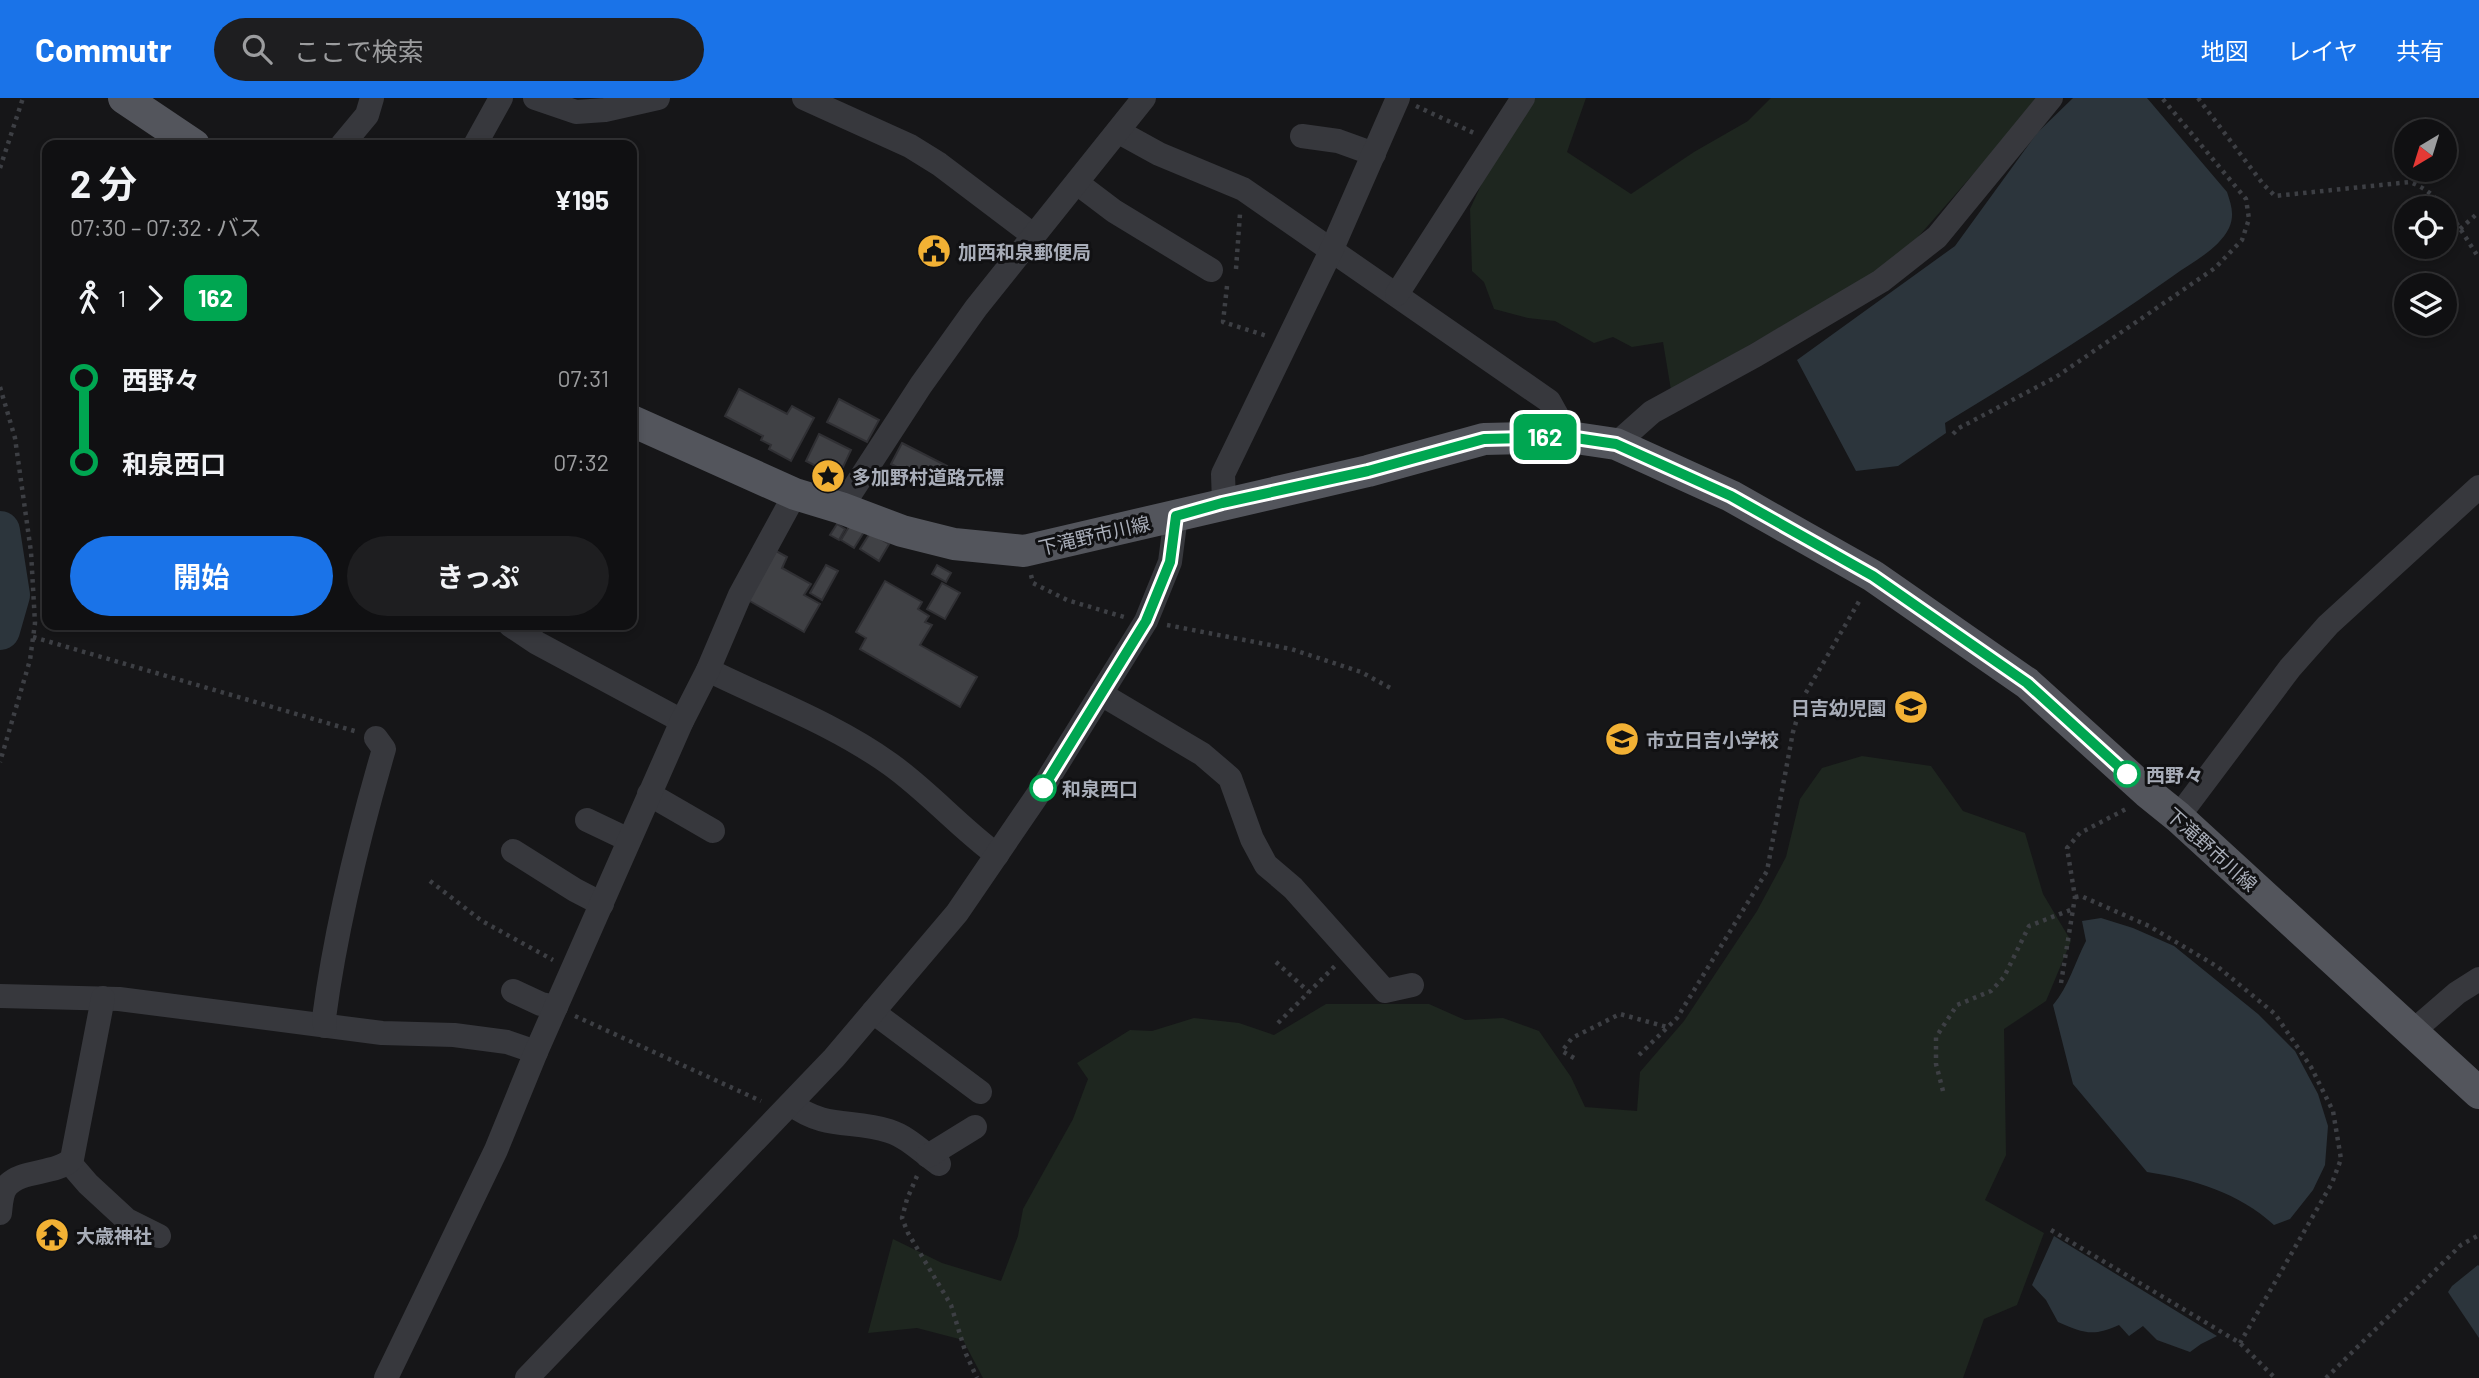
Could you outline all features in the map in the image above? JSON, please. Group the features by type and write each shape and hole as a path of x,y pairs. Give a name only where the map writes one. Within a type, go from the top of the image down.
{"main road":[{"path":"124,98 187,140"},
{"name":"下滝野市川線","path":"637,423 795,494 902,531 954,544 1024,551 1368,471 1484,439 1569,437 1616,444 1731,496 1873,576 2027,683 2178,817 2479,1093"}],"street":[{"path":"346,140 367,115 372,98"},
{"path":"478,140 501,98"},
{"path":"535,98 576,112 605,110 658,98"},
{"path":"804,98 910,146 939,164 1033,235"},
{"path":"1396,294 1523,98"},
{"path":"1616,444 1652,412 1756,355 1881,281 1937,237 2051,98"},
{"path":"841,508 976,308 1119,132 1136,101"},
{"path":"1224,503 1223,474 1331,251 1374,154 1405,101"},
{"path":"1119,132 1159,154 1241,188 1549,401 1569,437"},
{"path":"1302,136 1338,141 1374,154"},
{"path":"1077,183 1114,211 1220,275"},
{"path":"2178,817 2290,668 2328,625 2479,487"},
{"path":"386,1378 496,1150 649,794 740,595 795,494"},
{"path":"527,1378 788,1108 957,913 1043,788 1146,621 1170,562 1176,516"},
{"path":"518,630 682,721"},
{"path":"708,670 828,726 861,745 915,783 973,837 997,855"},
{"path":"1101,694 1202,754 1230,778 1252,839 1266,865 1293,888 1385,991 1412,985"},
{"path":"326,1026 324,1018 340,920 384,749 376,738"},
{"path":"649,794 713,831"},
{"path":"587,820 629,840"},
{"path":"513,851 601,904"},
{"path":"2412,1032 2457,993 2479,979"},
{"path":"513,991 541,1004 556,1007"},
{"path":"0,996 103,998 150,1002 382,1033 454,1035 507,1042 536,1052"},
{"path":"0,1213 7,1186 23,1177 65,1167 72,1159 103,998"},
{"path":"873,1012 979,1092"},
{"path":"788,1108 815,1119 874,1127 901,1136 933,1160 975,1128"},
{"path":"69,1162 88,1184 127,1220 159,1236"}],"path":[{"path":"0,168 23,98"},
{"path":"1953,433 2056,377 2216,268 2242,240 2249,219 2246,200 2162,98"},
{"path":"2198,98 2275,196 2410,182 2425,188 2449,212 2479,258"},
{"path":"1405,101 1494,142"},
{"path":"1236,270 1241,188"},
{"path":"2459,229 2479,212"},
{"path":"1220,275 1223,322 1287,342"},
{"path":"0,387 15,438 31,552 35,623 30,660 0,762"},
{"path":"1024,551 1033,583 1067,600 1118,616 1291,649 1361,672 1394,690"},
{"path":"1639,1055 1677,1018 1767,871 1793,732 1804,696 1873,576"},
{"path":"33,637 376,738"},
{"path":"2061,983 2075,897 2067,848 2080,833 2137,803 2147,792"},
{"path":"430,881 482,921 572,971"},
{"path":"2075,897 2081,896 2148,926 2218,967 2266,1006 2275,1014 2311,1068 2333,1111 2341,1159 2332,1182 2240,1343"},
{"path":"1942,1091 1936,1064 1936,1037 1958,1005 1991,991 1998,984 2029,926 2073,909"},
{"path":"1278,1023 1350,950"},
{"path":"1276,962 1309,992"},
{"path":"556,1007 788,1108"},
{"path":"1574,1058 1562,1051 1572,1038 1620,1014 1668,1027"},
{"path":"933,1160 911,1189 901,1217 951,1305 976,1378"},
{"path":"2051,1230 2240,1343 2275,1378"},
{"path":"2326,1378 2461,1245 2479,1235"}],"shaded area":[{"path":"1528,98 1586,98 1567,152 1631,194 1694,152 1748,121 1771,98 2040,98 1918,237 1887,266 1671,390 1663,342 1632,347 1613,337 1594,343 1555,321 1528,318 1494,309 1484,282 1472,271 1470,209 1500,144"},
{"path":"2073,98 2147,98 2227,192 2232,214 2229,228 2211,249 2145,296 1945,423 1946,433 1898,466 1856,471 1797,360 1955,246 2037,133"},
{"path":"1862,756 1931,766 1963,811 2025,833 2043,894 2071,941 2046,1001 2004,1029 2006,1155 1985,1200 2044,1233 2017,1305 1984,1319 1963,1378 983,1378 963,1340 917,1328 868,1333 893,1239 942,1263 1001,1281 1018,1236 1023,1209 1073,1119 1088,1079 1077,1063 1130,1030 1152,1031 1194,1018 1239,1023 1274,1035 1326,1004 1429,1004 1465,1020 1503,1018 1539,1031 1571,1077 1585,1107 1637,1111 1640,1072 1684,1021 1757,911 1786,857 1800,799 1822,768"},
{"path":"2101,918 2133,928 2174,946 2258,1014 2295,1051 2318,1094 2328,1126 2325,1165 2313,1190 2290,1219 2274,1225 2246,1204 2215,1189 2147,1172 2073,1084 2053,1005 2068,982 2086,941 2082,921"},
{"path":"2054,1236 2217,1336 2190,1352 2157,1340 2143,1326 2129,1336 2119,1325 2102,1331 2088,1332 2058,1322 2046,1300 2032,1285"},
{"path":"2479,1266 2479,1338 2448,1292"}],"building":[{"path":"739,389 787,414 792,406 814,418 791,461 769,449 771,445 761,440 763,436 725,416"},
{"path":"839,399 879,420 867,442 827,422"},
{"path":"819,434 851,450 843,467 834,463 830,473 806,461"},
{"path":"902,443 947,466 936,487 891,464"},
{"path":"837,524 845,529 839,540 830,535"},
{"path":"850,525 864,532 854,548 841,540"},
{"path":"870,533 889,544 879,561 860,549"},
{"path":"776,551 787,557 782,568 811,584 804,595 820,604 804,632 748,600"},
{"path":"826,565 838,571 822,600 810,593"},
{"path":"937,565 951,573 946,582 932,574"},
{"path":"885,581 922,602 918,609 929,616 925,622 932,625 920,645 977,677 960,707 860,649 866,638 856,632"},
{"path":"942,583 960,593 945,619 927,609"}],"waterway":[{"path":"0,531 10,595 0,630"}],"bus line":[{"name":"162","path":"1043,788 1146,621 1170,562 1176,516 1222,503 1368,471 1484,439 1569,437 1616,444 1731,496 1873,576 2027,683 2127,774"}],"place":[{"name":"加西和泉郵便局","path":"934,251"},
{"name":"多加野村道路元標","path":"828,476"},
{"name":"日吉幼児園","path":"1911,707"},
{"name":"市立日吉小学校","path":"1622,739"},
{"name":"西野々","path":"2127,774"},
{"name":"和泉西口","path":"1043,788"},
{"name":"大歳神社","path":"52,1235"}]}
